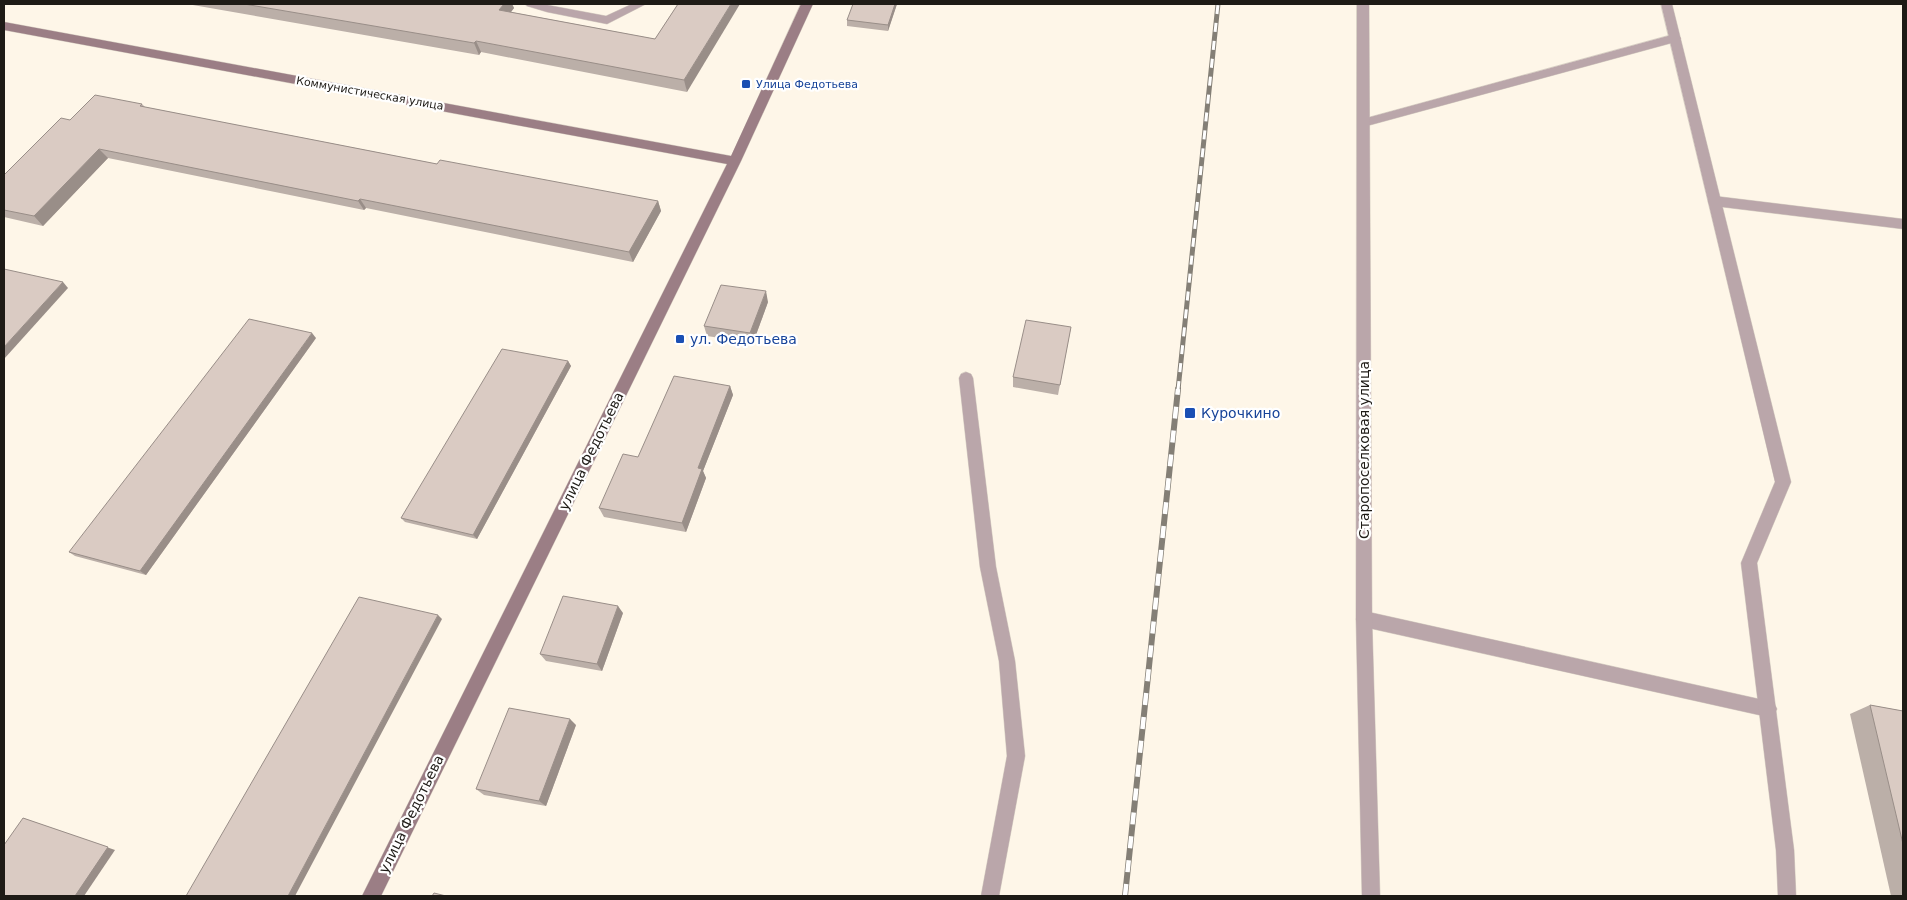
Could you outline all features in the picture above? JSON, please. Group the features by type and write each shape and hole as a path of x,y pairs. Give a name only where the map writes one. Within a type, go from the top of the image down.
{"main road":[{"name":"улица Федотьева","path":"370,896 735,161 807,4"},
{"name":"Коммунистическая улица","path":"4,26 735,161"}],"street":[{"path":"531,4 547,9 607,20 640,4"},
{"name":"Старопоселковая улица","path":"1363,4 1364,619 1371,896"},
{"path":"1666,4 1782,482 1749,563 1785,850 1787,896"},
{"path":"1363,123 1675,38"},
{"path":"1714,201 1903,224"},
{"path":"966,378 972,446 988,566 1007,661 1016,756 990,896"},
{"path":"1364,619 1768,709"}],"building":[{"path":"244,4 504,4 499,10 655,39 678,4 731,4 684,80 476,41 474,43"},
{"path":"853,4 895,4 888,25 847,20"},
{"path":"95,95 142,104 140,106 437,164 440,160 658,201 629,252 360,199 358,201 99,149 34,216 4,210 4,175 61,118 70,120"},
{"path":"4,269 63,282 4,347"},
{"path":"721,285 766,291 750,333 704,326"},
{"path":"249,319 312,333 140,571 69,552"},
{"path":"1026,320 1071,327 1060,385 1013,377"},
{"path":"502,349 568,361 473,535 401,518"},
{"path":"674,376 730,386 698,468 702,469 682,523 599,508 623,454 638,457"},
{"path":"563,596 618,606 597,664 540,654"},
{"path":"359,597 438,615 288,896 186,896"},
{"path":"1870,705 1903,711 1903,844"},
{"path":"509,708 570,719 539,801 476,789"},
{"path":"23,818 108,847 75,896 4,896 4,845"},
{"path":"434,893 446,896 432,896"}],"railway":[{"path":"1178,390 1218,4"},
{"path":"1125,896 1178,389"}],"place":[{"name":"Улица Федотьева","path":"746,84"},
{"name":"ул. Федотьева","path":"680,339"},
{"name":"Курочкино","path":"1190,413"}]}
